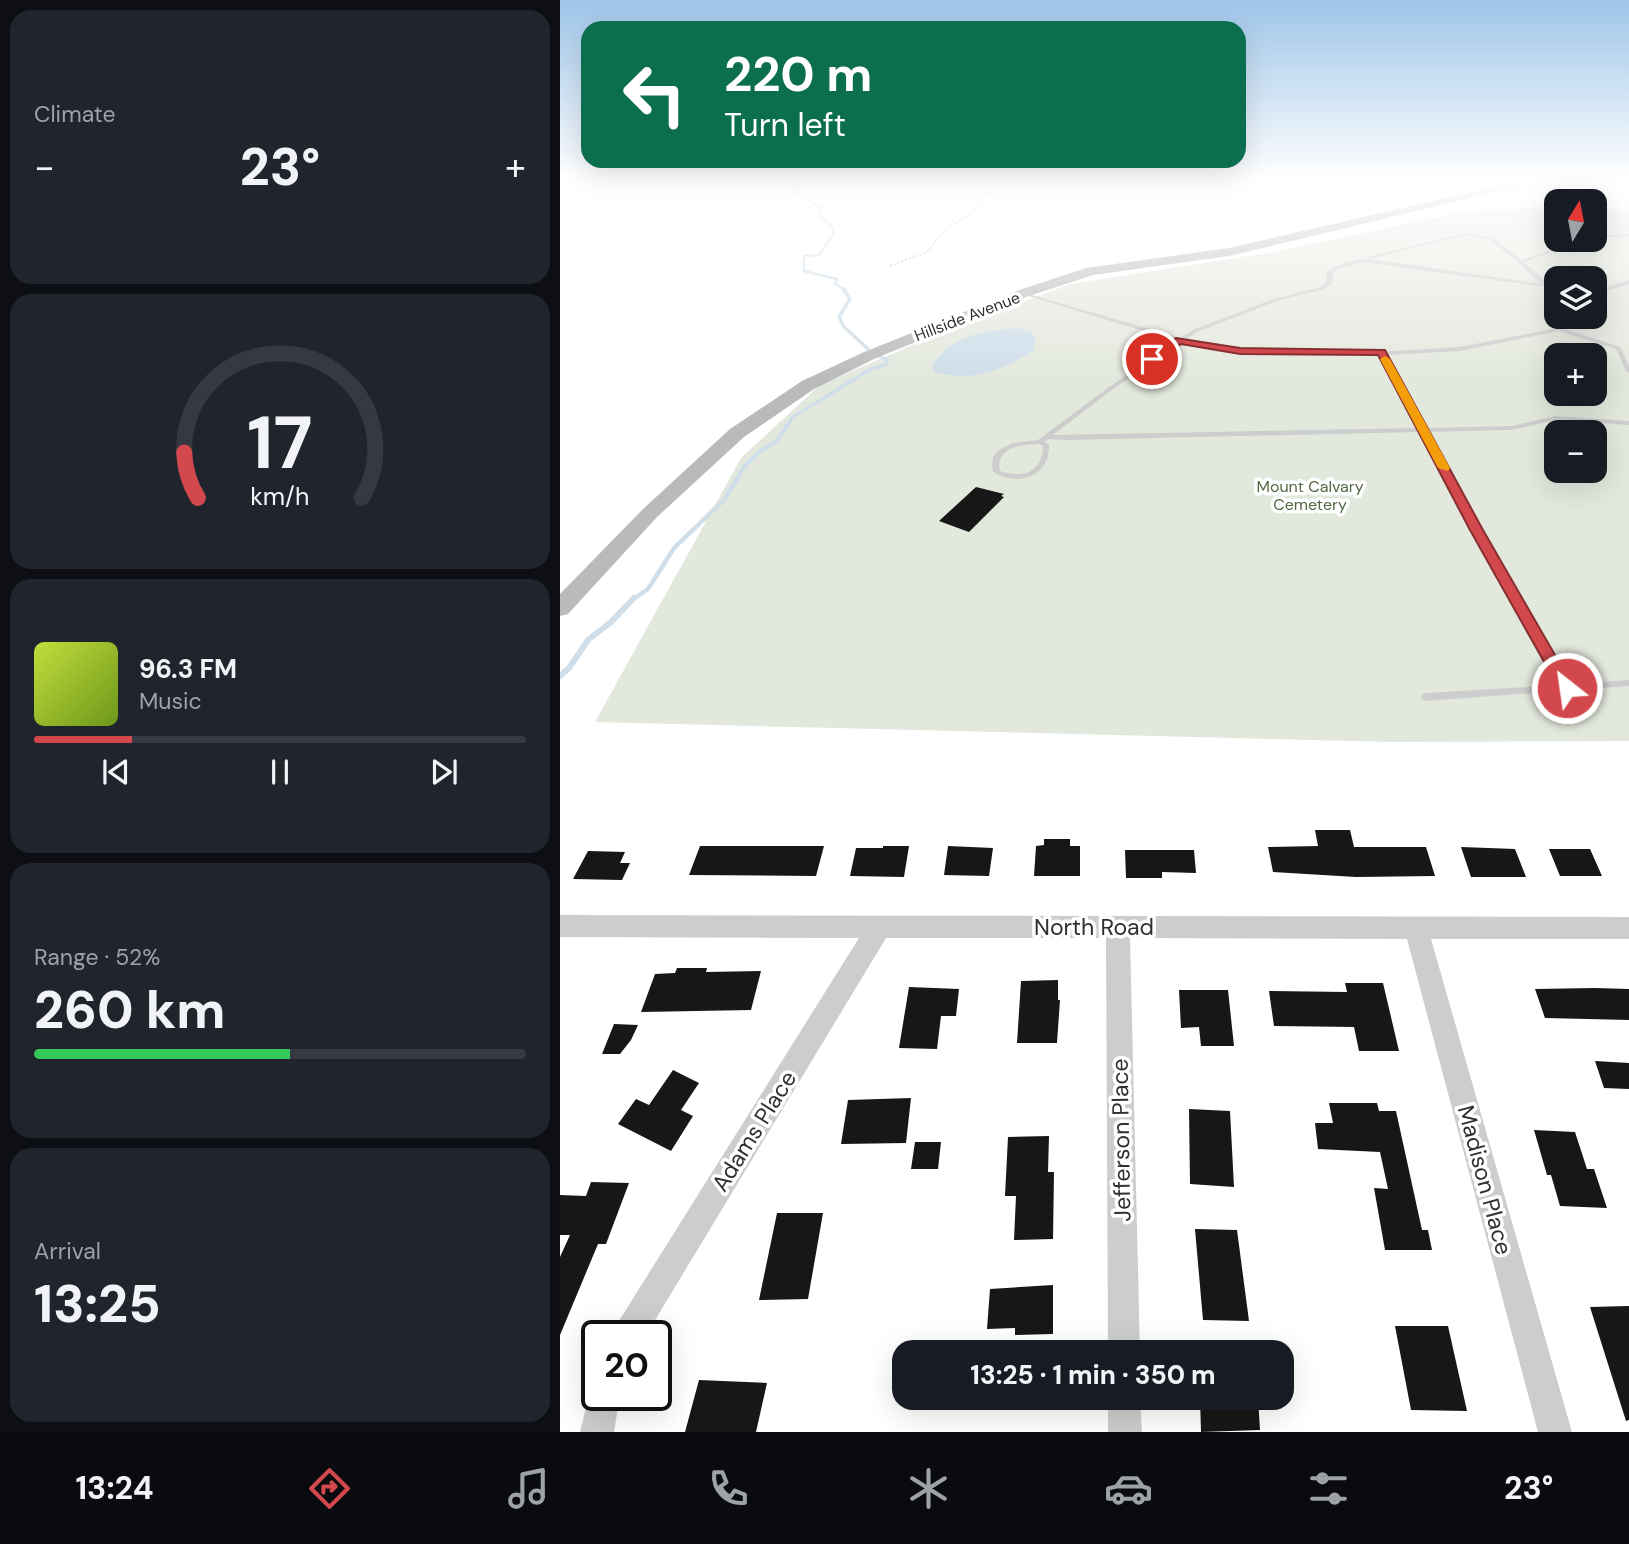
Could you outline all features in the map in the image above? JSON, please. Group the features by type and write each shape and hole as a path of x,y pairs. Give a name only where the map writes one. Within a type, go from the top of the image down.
{"main road":[{"name":"Hillside Avenue","path":"560,608 692,471 770,409 808,385 861,359 1024,293 1091,271 1256,247"}],"street":[{"name":"North Road","path":"560,926 1629,928"},
{"name":"Adams Place","path":"637,1320 879,927"},
{"name":"Jefferson Place","path":"1118,928 1124,1340"},
{"name":"Madison Place","path":"1416,928 1555,1432"},
{"path":"1125,1410 1125,1432"},
{"path":"597,1432 601,1411"}],"lane":[{"path":"1043,439 1179,341 1241,311 1322,288 1329,284 1330,272 1335,268 1415,247"},
{"path":"1501,247 1544,283"},
{"path":"1521,262 1550,252"},
{"path":"1362,260 1544,286"},
{"path":"1607,289 1629,282"},
{"path":"1024,293 1179,341 1240,351 1381,352 1460,349 1560,329 1629,351"},
{"path":"1618,348 1629,371"},
{"path":"1381,352 1476,530 1567,688"},
{"path":"1043,439 1047,452 1045,461 1034,473 1024,477 1006,476 997,472 993,463 995,457 1004,449 1043,439 1512,428 1555,418 1629,423"},
{"path":"1426,697 1629,682"}],"path":[{"path":"890,266 927,253 933,247"}],"green space":[{"name":"Mount Calvary Cemetery","path":"1297,247 1544,247 1544,252 1607,252 1607,247 1629,247 1629,741 1392,742 595,722 741,458 820,385 943,332 1070,284"}],"shaded area":[{"path":"1017,328 1031,332 1036,338 1033,351 1022,358 986,373 960,376 934,372 932,365 940,355 959,341 980,333"}],"building":[{"path":"976,487 1004,494 1001,496 1004,497 969,532 939,521"},
{"path":"1315,830 1350,830 1354,847 1426,847 1435,876 1356,877 1273,872 1268,847 1318,846"},
{"path":"1044,839 1070,839 1070,846 1080,846 1080,876 1034,876 1036,846 1044,845"},
{"path":"700,846 824,846 816,876 689,875"},
{"path":"909,846 904,877 850,876 856,848"},
{"path":"948,846 993,848 989,876 944,875"},
{"path":"1461,847 1515,849 1526,877 1471,877"},
{"path":"1549,849 1590,849 1602,876 1560,876"},
{"path":"1125,850 1194,850 1196,873 1162,872 1162,878 1126,878"},
{"path":"588,851 625,852 620,863 630,863 622,880 573,879"},
{"path":"677,968 707,968 706,972 761,971 751,1010 641,1012 655,974 675,973"},
{"path":"1058,980 1060,1000 1057,1043 1017,1043 1021,981"},
{"path":"1345,983 1383,983 1399,1051 1359,1051 1354,1027 1274,1026 1269,991 1347,992"},
{"path":"909,987 959,989 956,1016 941,1016 937,1049 899,1048"},
{"path":"1535,989 1629,989 1629,1020 1545,1018"},
{"path":"1179,990 1228,990 1234,1046 1201,1046 1199,1027 1181,1028"},
{"path":"614,1024 638,1025 620,1054 602,1054"},
{"path":"1595,1061 1629,1063 1629,1089 1604,1088"},
{"path":"673,1070 699,1083 681,1110 693,1116 671,1151 618,1124 636,1099 649,1105"},
{"path":"911,1098 906,1143 841,1144 848,1100"},
{"path":"1329,1103 1377,1103 1379,1111 1396,1111 1422,1230 1428,1230 1432,1250 1385,1250 1374,1188 1388,1189 1380,1152 1318,1149 1315,1123 1333,1123"},
{"path":"1189,1109 1230,1111 1234,1187 1190,1184"},
{"path":"1534,1130 1575,1132 1587,1169 1594,1169 1607,1208 1560,1206 1551,1175 1547,1175"},
{"path":"1049,1136 1048,1172 1054,1172 1053,1239 1014,1240 1016,1196 1005,1196 1008,1137"},
{"path":"915,1142 941,1142 938,1169 911,1169"},
{"path":"591,1182 629,1183 606,1244 598,1244 560,1335 560,1257 570,1235 560,1235 560,1195 586,1196"},
{"path":"777,1213 823,1213 808,1299 759,1300"},
{"path":"1195,1229 1237,1230 1249,1321 1203,1320"},
{"path":"1053,1285 1053,1334 1015,1335 1015,1328 987,1329 990,1289"},
{"path":"1629,1306 1629,1420 1626,1421 1590,1307"},
{"path":"1395,1326 1448,1326 1467,1411 1411,1410"},
{"path":"699,1380 767,1383 756,1432 685,1432"},
{"path":"1200,1410 1259,1410 1260,1430 1201,1432"}],"waterway":[{"path":"825,247 819,255 804,256 804,271 837,279 835,284 846,290"},
{"path":"843,289 850,299 839,317 844,327 868,349"},
{"path":"786,428 793,417 871,369 885,365 888,360 879,356"},
{"path":"632,600 648,589 674,548 725,499 744,467 760,451 777,441 787,426"},
{"path":"560,676 569,668 588,640 611,622 632,600"}],"slow traffic":[{"path":"1385,359 1444,468"}],"route":[{"path":"1152,359 1179,341 1240,351 1381,352 1476,530 1567,688"}]}
